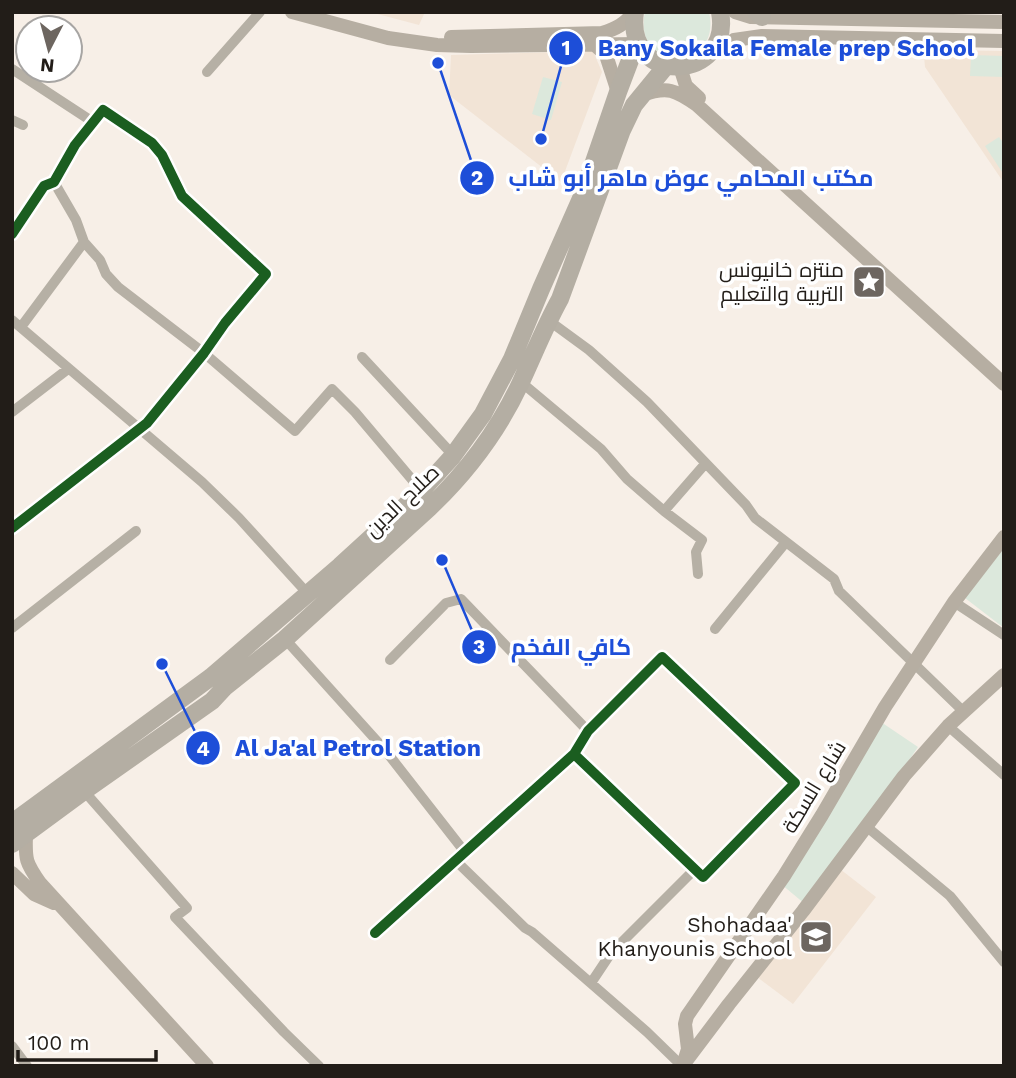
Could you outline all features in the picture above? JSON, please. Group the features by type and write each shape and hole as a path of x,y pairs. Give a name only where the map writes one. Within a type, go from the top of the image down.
{"highway":[{"path":"635,12 635,36 639,44 650,58 673,67 699,62 705,58 721,33 720,12"},
{"name":"صلاح الدين","path":"16,828 150,721 203,683 307,594 438,474 464,442 483,414 512,359 583,194 618,92 639,44"},
{"name":"صلاح الدين","path":"16,828 84,791 212,701 225,687 285,639 444,494 483,447 521,382 560,299 634,105 641,95 673,67"},
{"path":"203,683 213,691 212,701"},
{"path":"150,721 153,734 162,736"}],"main road":[{"path":"292,12 387,38 437,45 639,44"},
{"path":"323,12 406,34 463,37 602,33 617,29 635,12"},
{"path":"735,12 751,17 759,15 1004,22"},
{"path":"705,58 734,40 762,36 1004,41"},
{"path":"594,44 606,55 618,92"},
{"path":"673,67 686,86 866,252 1004,374"},
{"path":"641,95 658,89 668,90 679,93 697,105 1004,384"},
{"name":"شارع السكة","path":"683,1065 688,1049 685,1024 687,1016 784,876 885,707 954,601 1004,537"},
{"path":"683,1065 904,776 948,726 1004,675"},
{"path":"16,828 27,863 40,883 207,1066"},
{"path":"12,873 34,894 58,905"}],"street":[{"path":"207,72 260,12"},
{"path":"12,69 93,122"},
{"path":"12,234 44,186 54,181 75,145 103,110 152,144 162,156 182,196 266,274 147,423 12,528"},
{"path":"12,120 23,125"},
{"path":"54,181 76,220 84,242 118,287 204,353 295,432 332,389 355,412 419,489"},
{"path":"84,242 16,324 202,482 307,594"},
{"path":"548,320 589,349 647,402 746,505 755,518 834,579 839,592 963,711"},
{"path":"362,358 452,454"},
{"path":"12,412 68,369"},
{"path":"521,382 601,449 627,480 702,540 696,552 698,574"},
{"path":"664,511 705,464"},
{"path":"12,628 136,531"},
{"path":"715,629 786,542"},
{"path":"390,660 446,603 461,599 588,731"},
{"path":"954,601 1004,635"},
{"path":"285,639 385,750 464,851"},
{"path":"374,933 574,754 588,731 662,657 795,783 703,877 574,754"},
{"path":"948,726 1004,775"},
{"path":"84,791 187,908 176,917 319,1066"},
{"path":"867,827 950,896 1004,962"},
{"path":"455,860 525,928 683,1065"},
{"path":"590,983 611,953 695,869"},
{"path":"12,1046 27,1066"}],"shaded area":[{"path":"370,12 425,12 419,25"},
{"path":"645,12 709,12 710,32 703,46 691,55 677,58 663,55 651,46 644,32"},
{"path":"933,50 1004,51 1004,183 925,67 924,56"},
{"path":"593,51 602,72 561,182 449,95 451,55"},
{"path":"971,55 1004,56 1004,77 970,76"},
{"path":"543,77 562,82 551,120 532,114"},
{"path":"999,137 1004,144 1004,175 985,146"},
{"path":"1004,548 1004,628 965,598"},
{"path":"881,722 918,747 805,904 781,884"},
{"name":"Shohadaa' Khanyounis School","path":"840,869 876,897 793,1004 757,977"}],"cycle path":[{"path":"12,234 44,186 54,182 75,145 103,110 152,143 162,155 182,196 266,274 147,423 12,528"},
{"path":"375,933 574,754 588,731 662,657 795,783 703,877 574,754"}],"place":[{"name":"مكتب المحامي عوض ماهر أبو شاب","path":"438,63"},
{"name":"Bany Sokaila Female prep School","path":"541,139"},
{"name":"منتزه خانيونس التربية والتعليم","path":"869,282"},
{"name":"كافي الفخم","path":"442,560"},
{"name":"Al Ja'al Petrol Station","path":"162,664"},
{"name":"Shohadaa' Khanyounis School","path":"816,937"}]}
